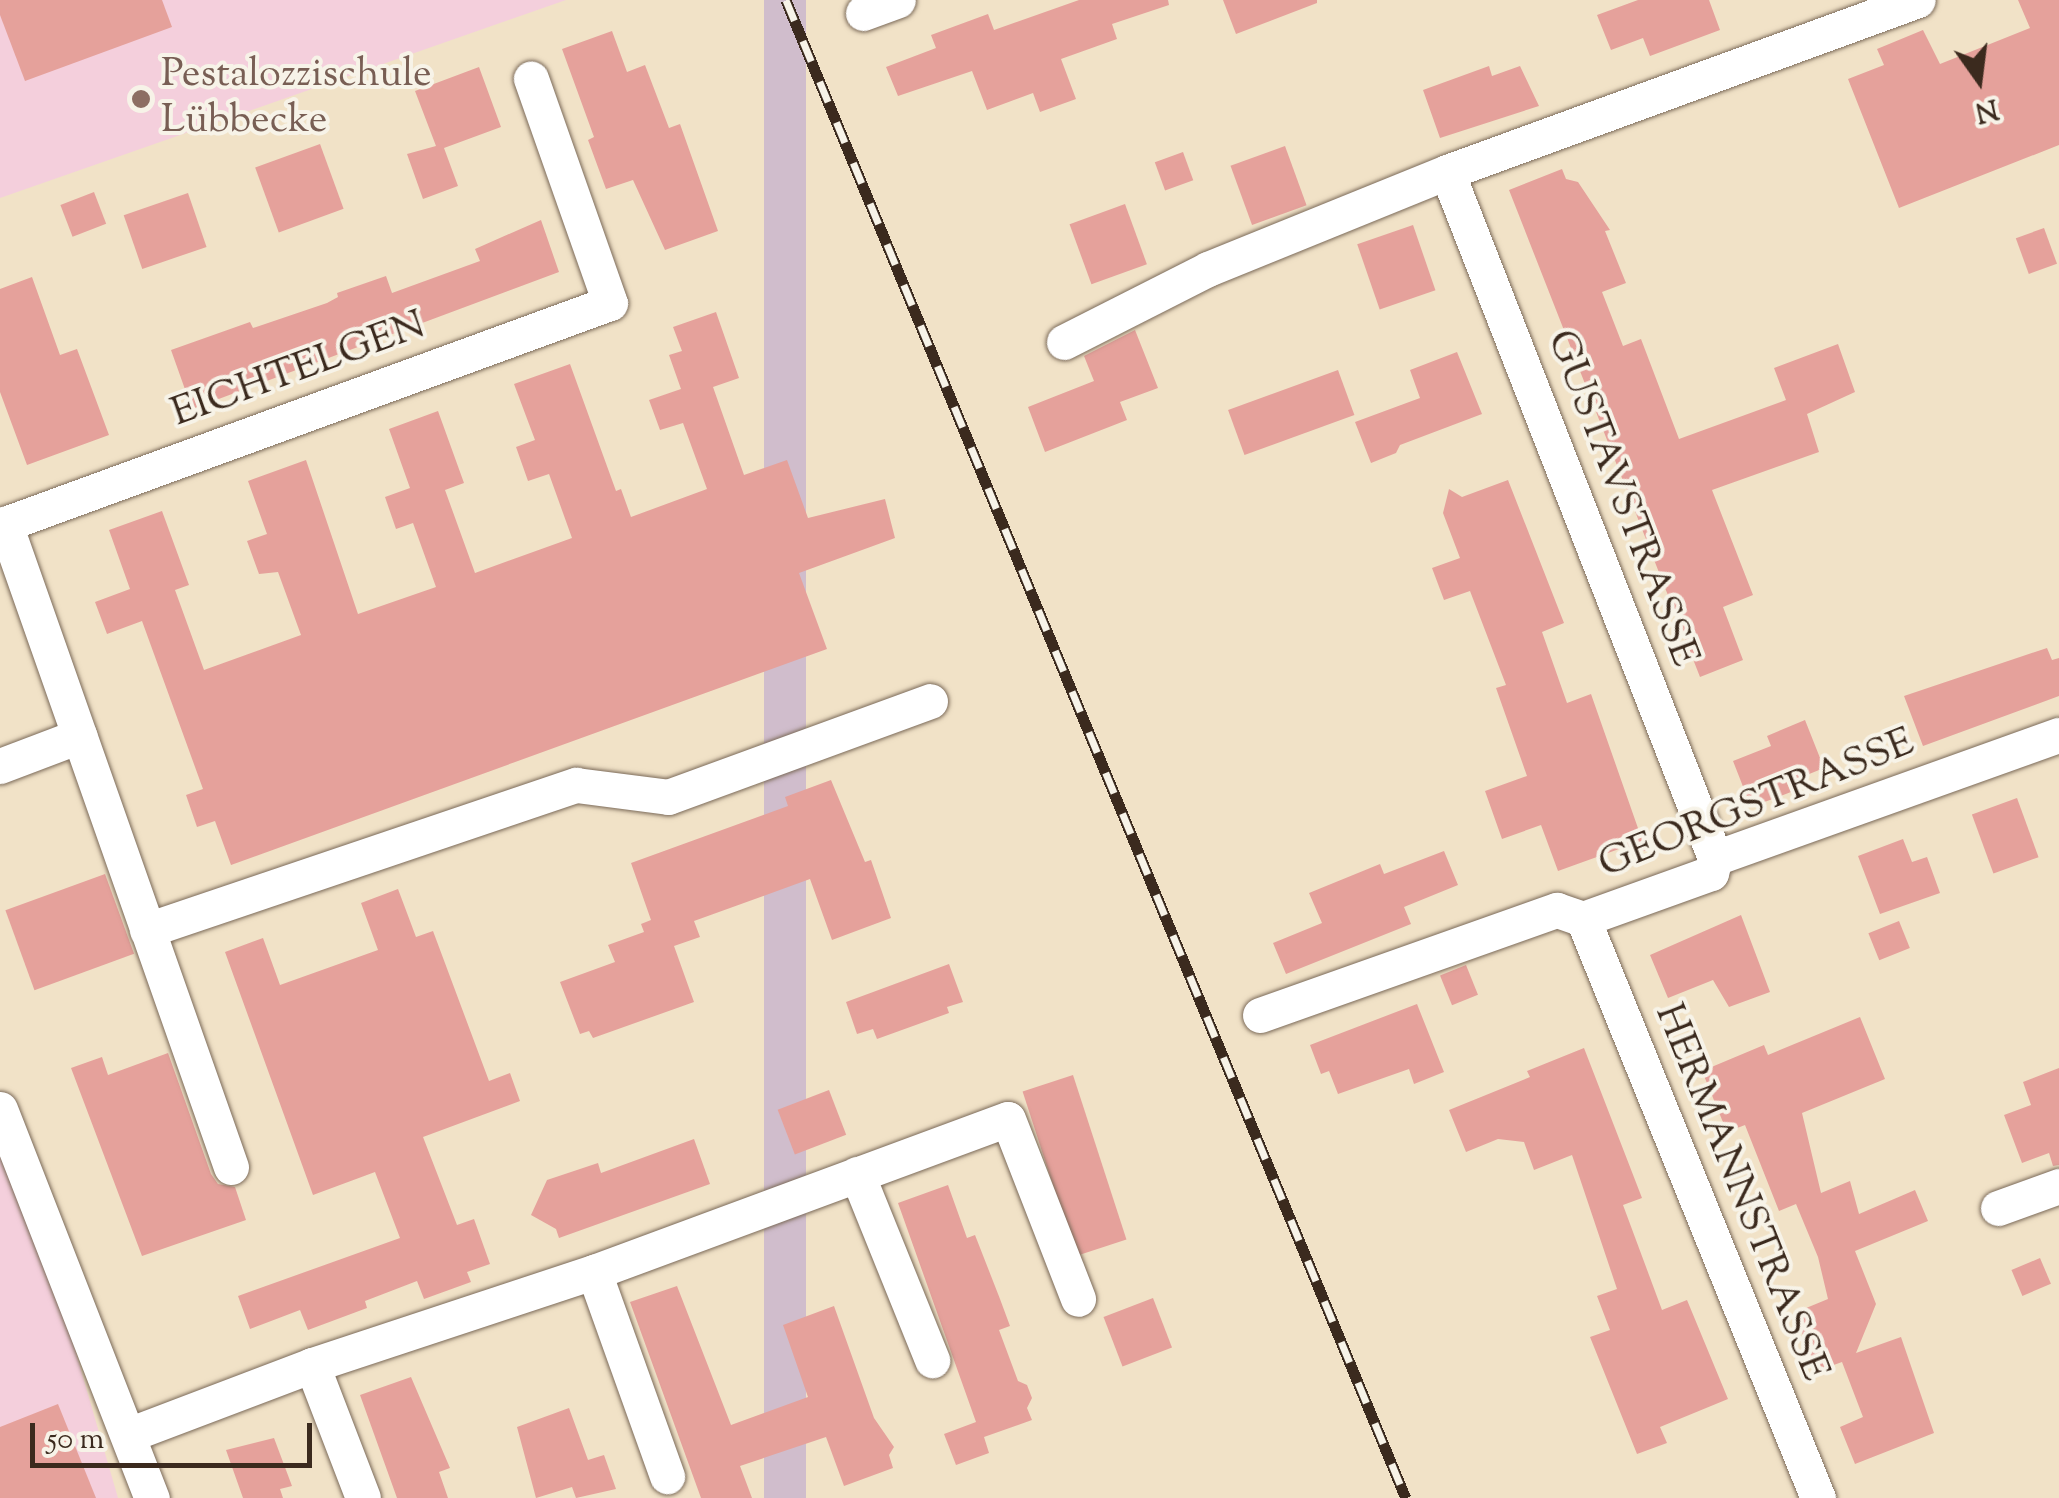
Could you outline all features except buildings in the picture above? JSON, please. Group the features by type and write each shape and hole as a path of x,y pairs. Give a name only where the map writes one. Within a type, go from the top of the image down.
{"street":[{"path":"863,13 898,0"},
{"path":"1064,342 1208,269 1447,172 1918,0"},
{"name":"EICHTELGEN","path":"231,1167 5,524 610,303 531,79"},
{"name":"GUSTAVSTRASSE","path":"1447,172 1716,858"},
{"path":"148,930 576,785 668,797 930,700"},
{"name":"GEORGSTRASSE","path":"1260,1015 1557,910 1583,919 1711,873 1716,858 2059,735"},
{"path":"0,766 79,736"},
{"name":"HERMANNSTRASSE","path":"1583,919 1818,1498"},
{"path":"0,1109 152,1498"},
{"path":"128,1434 312,1365 594,1272 1008,1119 1078,1299"},
{"path":"857,1174 932,1360"},
{"path":"1998,1208 2059,1186"},
{"path":"594,1272 667,1476"},
{"path":"312,1365 363,1498"}],"shaded area":[{"name":"Pestalozzischule Lübbecke","path":"0,0 566,0 0,198"},
{"path":"764,0 806,0 806,1498 764,1498"},
{"path":"0,1145 63,1308 118,1498 0,1498"}],"railway":[{"path":"786,0 1406,1498"}],"place":[{"name":"Pestalozzischule Lübbecke","path":"141,99"}]}
